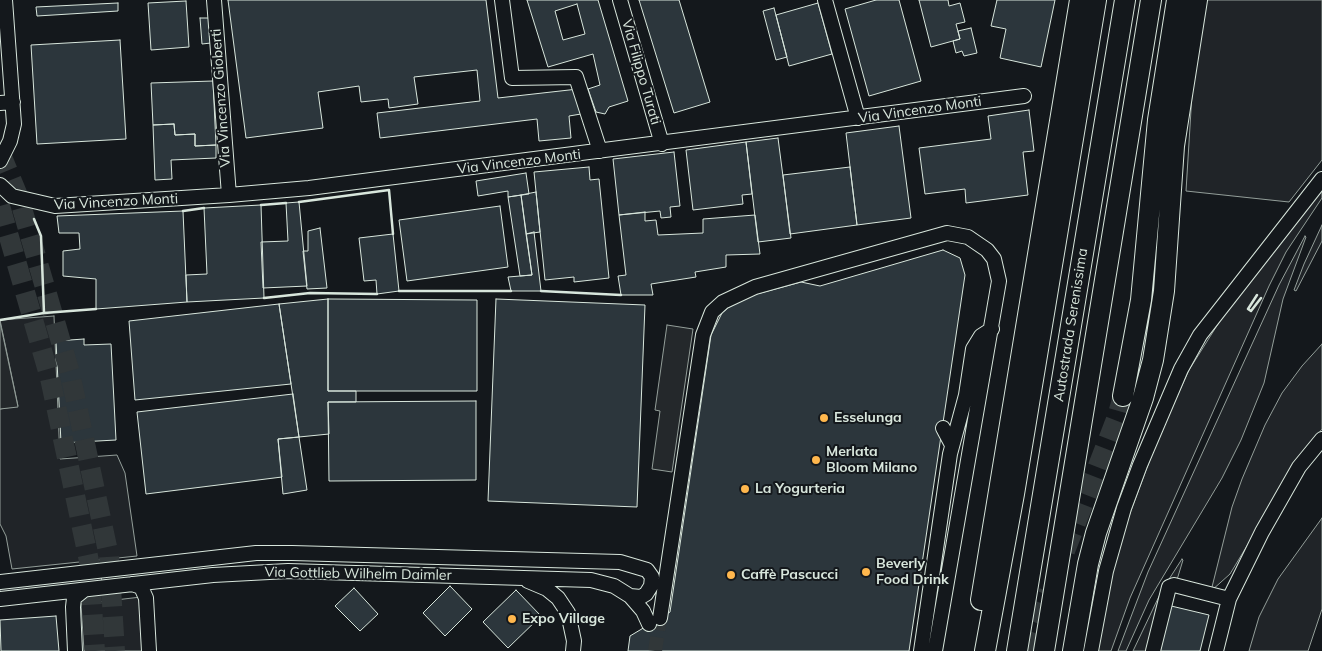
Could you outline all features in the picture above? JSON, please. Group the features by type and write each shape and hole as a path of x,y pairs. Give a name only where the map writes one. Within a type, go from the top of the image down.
{"highway":[{"path":"972,651 1080,0"},
{"path":"985,651 1014,494 1096,0"},
{"name":"Autostrada Serenissima","path":"1017,651 1125,0"},
{"name":"Autostrada Serenissima","path":"1044,651 1151,0"},
{"path":"1123,396 1141,300 1158,120 1177,0"},
{"path":"1167,257 1166,204 1168,157 1174,68 1184,0"},
{"path":"1073,651 1088,564 1096,533 1153,360 1164,291 1174,146 1197,0"},
{"path":"992,651 1014,494"}],"street":[{"path":"2,156 14,124 6,102 5,0"},
{"name":"Via Vincenzo Gioberti","path":"214,0 229,195"},
{"path":"502,0 512,78 576,77 600,151"},
{"name":"Via Filippo Turati","path":"620,0 662,144"},
{"path":"825,0 858,118"},
{"name":"Via Vincenzo Monti","path":"0,185 6,197 55,206 229,195 309,188 1024,96"},
{"path":"1092,651 1106,571 1124,508 1140,464 1181,369 1200,335 1322,179"},
{"path":"630,596 655,621 670,542 706,321 712,312 723,302 755,287 935,234 958,234 978,242 994,259 999,281 935,651"},
{"path":"775,281 792,284"},
{"path":"921,651 931,547 939,489 966,395 974,349 981,336 992,329"},
{"path":"943,428 952,445"},
{"path":"1216,651 1229,599 1262,532 1299,468 1322,439"},
{"path":"629,565 642,565 654,562 663,556 670,542"},
{"name":"Via Gottlieb Wilhelm Daimler","path":"0,582 256,553 620,562 629,565"},
{"path":"629,565 647,570 650,573 652,582 646,594 635,597 630,596"},
{"name":"Via Gottlieb Wilhelm Daimler","path":"0,599 238,573 288,571 591,580 614,586 630,596"},
{"path":"521,578 546,589 558,598 568,613 572,628 573,651"},
{"path":"132,584 141,588 146,598 149,651"},
{"path":"1152,651 1169,587 1174,585 1229,599"},
{"path":"75,651 74,598 84,590"}],"shaded area":[{"path":"1206,0 1322,0 1322,160 1289,202 1186,191 1192,94"},
{"path":"1322,190 1322,198 1286,252 1269,286 1130,598 1111,651 1097,651 1113,568 1125,527 1158,438 1189,370 1223,316"},
{"path":"1322,225 1322,241 1296,291 1294,290 1304,264"},
{"path":"1305,236 1283,299 1264,383 1241,440 1222,478 1149,600 1126,651 1118,651 1148,572 1279,285"},
{"path":"54,316 60,459 117,455 125,473 137,556 12,569 6,536 0,524 0,409 18,406 0,320"},
{"path":"0,322 18,407 0,409"},
{"path":"667,325 693,329 672,472 652,469 660,411 655,410"},
{"path":"1322,344 1322,429 1303,453 1230,574 1211,591 1232,507 1265,425 1282,393 1302,366"},
{"path":"1322,518 1322,609 1308,651 1249,651 1259,617 1278,579"},
{"path":"1182,559 1176,583 1149,651 1133,651 1162,590"},
{"path":"101,575 102,582 0,594 0,588"},
{"path":"141,597 144,651 84,651 81,604"}],"building":[{"path":"228,0 486,0 498,98 578,89 581,114 569,116 571,138 539,141 537,119 380,138 377,113 480,101 477,70 414,77 418,104 389,108 388,99 361,102 359,86 318,92 323,128 246,138"},
{"path":"527,0 598,0 628,101 609,107 605,114 596,112 588,89 600,85 593,54 548,67","holes":["577,4 585,34 563,40 555,11"]},
{"path":"639,0 679,0 710,102 674,113"},
{"path":"876,0 899,0 921,81 869,96 845,9"},
{"path":"919,0 948,0 949,6 960,3 965,22 956,24 960,39 931,47"},
{"path":"997,0 1055,0 1041,67 1000,58 1006,29 991,26"},
{"path":"186,1 189,47 151,50 148,3"},
{"path":"118,3 118,11 37,16 36,7"},
{"path":"818,3 832,54 789,66 776,15"},
{"path":"774,8 787,57 776,60 763,11"},
{"path":"200,18 209,18 211,43 202,44"},
{"path":"971,28 977,53 964,56 962,51 956,53 953,41 960,39 958,31"},
{"path":"120,40 126,139 37,144 31,45"},
{"path":"213,81 216,145 195,146 195,134 175,135 174,124 153,125 151,83"},
{"path":"1029,110 1034,151 1023,152 1028,195 966,203 965,189 925,194 919,148 991,139 988,116"},
{"path":"174,124 175,135 195,134 195,146 216,145 216,158 171,160 172,179 155,180 153,125"},
{"path":"899,126 911,218 857,225 846,133"},
{"path":"778,138 791,238 758,242 746,142"},
{"path":"746,142 752,194 742,195 743,204 693,210 686,150"},
{"path":"674,152 680,206 670,207 671,217 661,218 660,211 619,215 613,159"},
{"path":"589,167 590,180 599,179 609,278 574,282 574,277 545,280 534,172"},
{"path":"850,167 857,225 790,234 783,175"},
{"path":"526,173 529,194 508,197 508,191 478,196 476,181"},
{"path":"536,192 540,232 526,234 521,195"},
{"path":"521,195 532,275 520,276 508,197"},
{"path":"299,202 307,286 263,288 261,242 288,241 286,203"},
{"path":"261,205 264,298 187,302 186,275 207,274 204,208"},
{"path":"500,206 508,267 407,281 399,220"},
{"path":"183,211 187,302 96,309 96,279 63,276 63,251 80,249 79,233 59,233 57,216"},
{"path":"645,212 645,221 656,220 658,235 703,233 703,219 755,215 760,254 726,255 726,267 695,272 696,277 651,284 653,295 621,295 618,276 626,275 619,215"},
{"path":"320,228 327,288 307,289 303,251 308,251 308,231"},
{"path":"534,232 541,291 511,291 508,277 532,275 526,234"},
{"path":"393,234 399,291 377,294 376,280 364,281 359,238"},
{"name":"Merlata Bloom Milano","path":"943,250 960,258 965,275 909,651 628,651 630,636 670,612 711,335 722,313 729,307 753,295 801,282 820,286"},
{"path":"328,299 328,391 356,391 356,402 328,402 329,434 299,437 279,304"},
{"path":"328,299 477,300 477,391 328,391"},
{"path":"496,299 645,305 637,507 488,501"},
{"path":"279,304 291,384 135,400 129,321"},
{"path":"84,339 84,345 111,344 116,440 61,443 56,341"},
{"path":"293,394 299,437 278,439 282,477 146,494 137,412"},
{"path":"476,401 476,480 329,481 328,402"},
{"path":"299,437 307,490 283,494 278,439"},
{"path":"450,586 472,609 445,636 423,613"},
{"path":"354,588 378,614 360,631 335,606"},
{"name":"Expo Village","path":"516,590 541,616 508,648 483,622"},
{"path":"1167,605 1209,615 1200,651 1156,651"},
{"path":"56,616 59,651 1,651 0,620"}],"tunnel":[{"path":"0,152 19,198 70,373 109,556 115,651"},
{"path":"0,206 50,378 89,561 95,651"},
{"path":"1065,551 1117,417 1123,396"},
{"path":"1026,651 1049,592"},
{"path":"655,651 660,618"}],"wall":[{"path":"299,202 389,190 393,234"},
{"path":"261,205 286,203"},
{"path":"183,211 204,208"},
{"path":"34,219 41,236 44,313 96,309"},
{"path":"399,291 511,291"},
{"path":"541,291 621,295"},
{"path":"264,298 310,293 377,294"},
{"path":"1257,295 1248,309 1251,311 1261,298"},
{"path":"0,320 44,313"}],"place":[{"name":"Esselunga","path":"824,418"},
{"name":"Merlata Bloom Milano","path":"816,460"},
{"name":"La Yogurteria","path":"745,489"},
{"name":"Beverly Food Drink","path":"866,572"},
{"name":"Caffè Pascucci","path":"731,575"},
{"name":"Expo Village","path":"512,619"}]}
